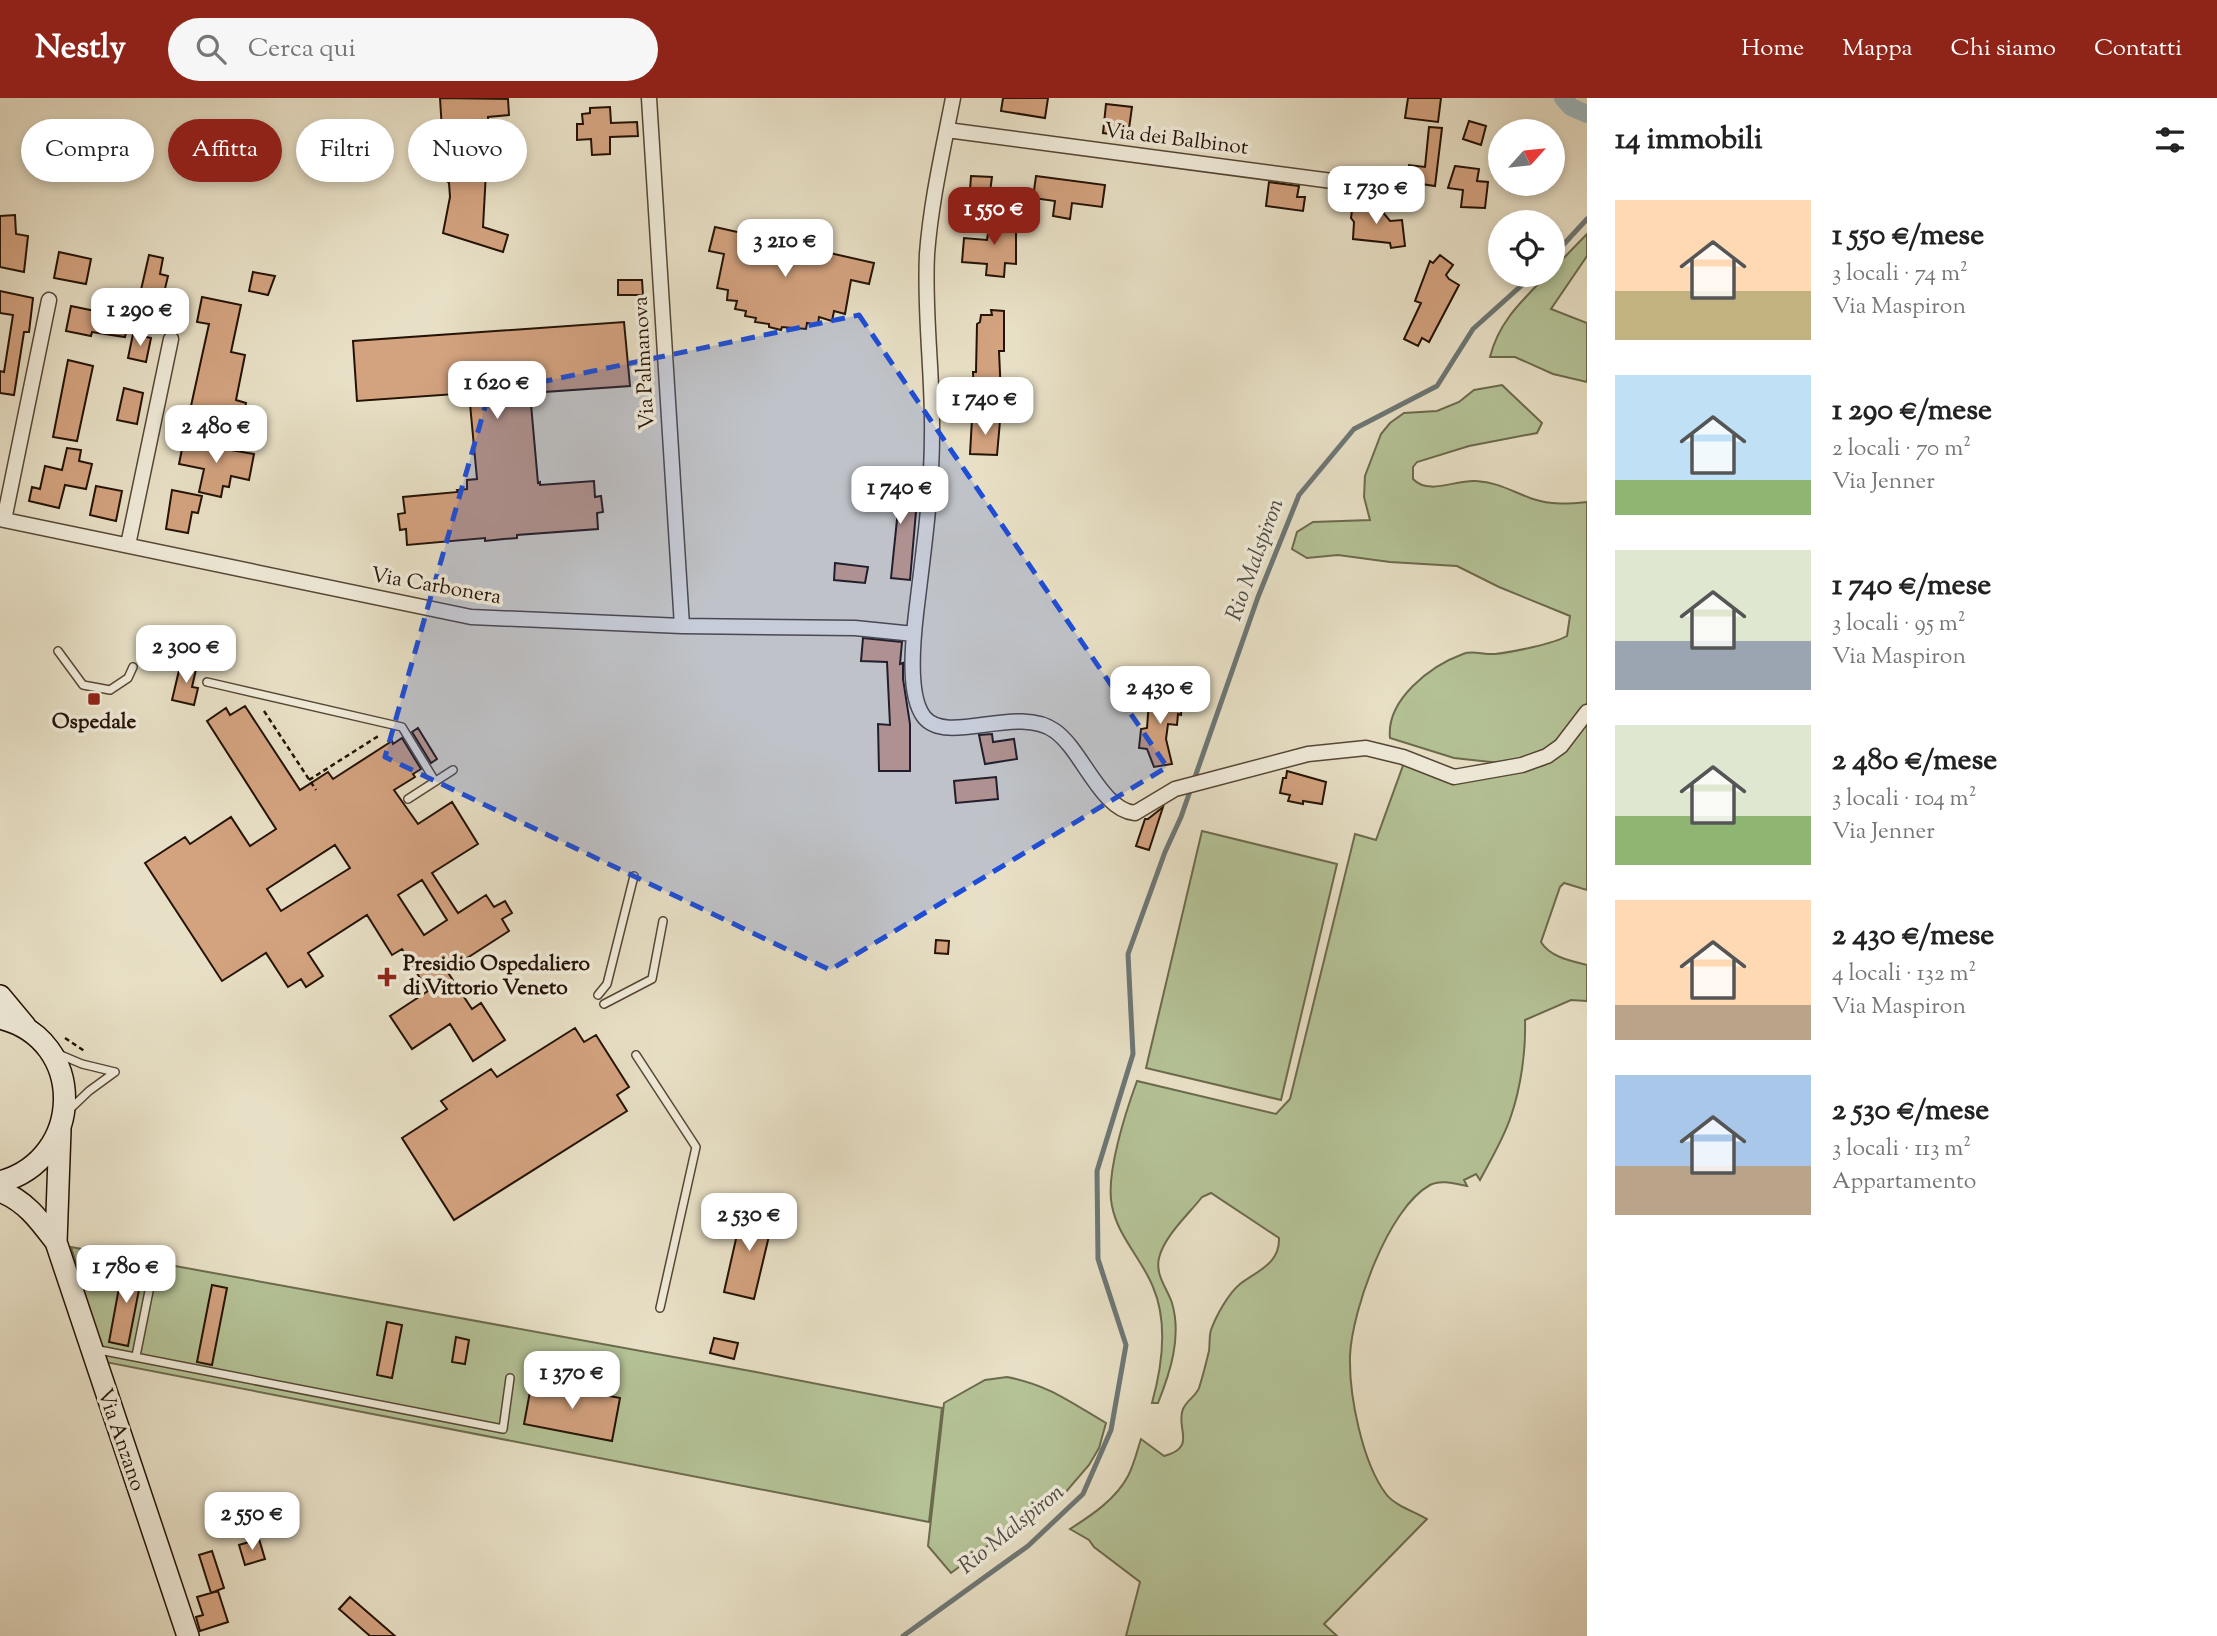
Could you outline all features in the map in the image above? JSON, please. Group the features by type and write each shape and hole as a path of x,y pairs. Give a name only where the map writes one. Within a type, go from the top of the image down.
{"main road":[{"path":"0,996 49,1050"},
{"path":"0,1018 29,1031"},
{"name":"Via Anzano","path":"49,1050 60,1070 65,1092 56,1242"},
{"path":"0,1182 21,1174 38,1163 51,1148 62,1122"},
{"name":"Via Anzano","path":"0,1191 35,1214 56,1242 188,1636"}],"street":[{"name":"Via Palmanova","path":"649,98 682,626"},
{"path":"953,98 933,194 927,257 932,469 914,634 915,694 923,716 930,723 947,729 1007,721 1045,725 1071,746 1107,796 1119,807 1130,812 1139,811 1175,789 1308,754 1366,748 1403,757 1454,777 1522,765 1547,756 1561,746 1587,712"},
{"name":"Via dei Balbinot","path":"947,130 1347,183 1385,192 1398,199"},
{"path":"2,519 49,299"},
{"path":"128,545 171,339"},
{"name":"Via Carbonera","path":"2,519 471,617 682,626 855,628 914,634"}],"lane":[{"path":"58,651 83,685 110,690 128,678 133,667"},
{"path":"207,682 402,727 435,781"},
{"path":"408,799 453,770"},
{"path":"598,995 607,984 634,876"},
{"path":"604,1004 652,979 663,921"},
{"path":"49,1050 82,1064 116,1072 89,1091 62,1122"},
{"path":"636,1055 696,1147 660,1308"},
{"path":"136,1356 150,1286"},
{"path":"90,1348 503,1429 510,1378"}],"path":[{"path":"264,711 316,790"},
{"path":"309,780 394,726"}],"highlighted area":[{"path":"859,315 1167,767 830,970 385,757 489,393"}],"green space":[{"path":"1587,234 1587,256 1551,309 1587,323 1587,382 1553,374 1515,357 1490,357 1505,322 1536,287 1565,287 1565,257"},
{"path":"1502,385 1542,423 1537,433 1469,446 1417,462 1413,467 1413,479 1427,486 1468,481 1484,482 1546,502 1587,502 1587,703 1562,736 1538,754 1500,763 1454,758 1390,738 1395,711 1413,686 1450,659 1467,653 1502,653 1561,639 1567,636 1570,616 1499,587 1457,566 1390,562 1338,555 1307,558 1292,549 1297,532 1313,522 1370,520 1364,497 1365,476 1381,434 1390,423 1404,413 1437,411 1459,402 1474,390"},
{"path":"1587,722 1587,890 1564,883 1560,887 1541,942 1555,955 1587,965 1587,1001 1571,1000 1525,1020 1525,1044 1515,1105 1505,1132 1480,1180 1476,1174 1464,1180 1467,1186 1448,1182 1434,1183 1415,1197 1400,1215 1375,1262 1352,1336 1352,1390 1359,1428 1370,1464 1390,1498 1427,1519 1324,1624 1337,1636 1126,1636 1140,1582 1094,1547 1089,1540 1070,1529 1095,1512 1117,1492 1130,1472 1141,1439 1164,1456 1180,1448 1183,1442 1181,1416 1183,1409 1199,1388 1209,1351 1210,1332 1216,1318 1236,1288 1272,1261 1279,1238 1211,1193 1202,1197 1171,1234 1158,1264 1175,1316 1175,1342 1158,1403 1152,1403 1161,1360 1161,1315 1153,1287 1119,1228 1111,1193 1118,1143 1137,1081 1276,1114 1290,1099 1355,834 1376,840 1405,760 1432,775 1544,765 1557,756"},
{"path":"1202,831 1337,864 1281,1100 1146,1068"},
{"path":"71,1247 942,1408 929,1522 105,1362"},
{"path":"1007,1377 1047,1390 1106,1423 1099,1448 1089,1465 1059,1500 1021,1521 951,1573 928,1546 944,1403 985,1380"}],"building":[{"path":"440,98 508,99 509,115 488,119 441,119"},
{"path":"1003,98 1048,98 1045,118 1001,111"},
{"path":"1408,98 1441,98 1438,122 1405,118"},
{"path":"1106,104 1132,107 1128,136 1103,133"},
{"path":"610,107 611,123 637,122 638,136 610,137 610,154 592,155 591,139 577,140 577,124 583,124 582,114 590,113 590,108"},
{"path":"1469,121 1486,126 1481,145 1463,139"},
{"path":"1429,127 1442,128 1435,186 1407,182 1409,165 1425,167"},
{"path":"1455,166 1479,169 1477,181 1488,182 1485,208 1461,207 1463,190 1448,188"},
{"path":"971,176 992,177 990,192 970,190"},
{"path":"1036,176 1105,185 1102,207 1072,203 1070,219 1053,216 1055,201 1033,198"},
{"path":"485,182 483,227 508,235 503,252 443,233 450,197 449,183"},
{"path":"1269,182 1299,186 1297,197 1305,197 1303,211 1266,206"},
{"path":"1353,203 1377,205 1390,221 1402,220 1405,246 1391,248 1390,243 1353,239"},
{"path":"15,215 16,234 28,236 24,272 0,267 0,216"},
{"path":"991,216 1016,220 1016,264 1005,263 1004,277 986,275 987,264 962,262 964,238 987,240"},
{"path":"715,227 874,263 869,284 851,280 845,314 834,311 832,321 819,317 818,325 807,323 806,329 782,327 781,330 769,327 769,324 755,322 756,318 745,316 746,311 735,309 737,301 727,300 728,290 717,288 724,254 709,251"},
{"path":"59,252 91,259 86,284 54,278"},
{"path":"149,255 163,258 160,274 168,276 159,314 129,307 133,289 141,290"},
{"path":"1440,255 1453,265 1446,275 1459,285 1429,342 1422,338 1418,346 1404,339 1421,303 1415,301 1430,261 1433,263"},
{"path":"253,272 275,276 268,295 249,291"},
{"path":"618,280 642,280 643,295 618,295"},
{"path":"0,291 33,298 29,332 24,332 14,395 0,393 0,371 4,372 13,315 0,313"},
{"path":"202,297 241,305 231,352 245,355 236,400 246,403 241,426 189,415 209,324 197,322"},
{"path":"71,306 129,318 125,337 92,332 91,336 66,331"},
{"path":"991,310 1004,311 1004,351 999,351 1001,396 974,397 977,324 981,315 992,315"},
{"path":"624,322 630,386 530,393 538,483 594,481 595,497 601,496 603,512 597,513 598,529 517,535 517,538 485,541 485,538 407,545 406,529 400,530 398,514 405,513 403,497 458,492 457,490 467,489 467,480 477,479 469,393 357,401 353,341"},
{"path":"133,334 151,338 146,362 128,358"},
{"path":"68,360 93,366 77,441 53,437"},
{"path":"124,388 143,393 137,424 117,420"},
{"path":"972,419 1000,421 997,455 970,454"},
{"path":"184,439 254,454 249,480 231,476 229,487 223,486 221,497 199,492 204,469 179,464"},
{"path":"67,448 81,450 79,461 92,464 86,489 65,485 59,508 29,501 32,487 40,489 45,466 62,470"},
{"path":"870,481 908,486 907,499 917,500 910,580 891,578 899,500 868,496"},
{"path":"96,486 122,491 116,521 90,515"},
{"path":"172,490 202,496 198,513 192,512 188,533 166,529"},
{"path":"835,563 868,567 865,583 834,580"},
{"path":"863,638 902,642 900,664 903,663 910,724 910,771 879,771 878,724 890,725 887,662 861,661"},
{"path":"181,662 197,665 192,687 198,688 194,705 172,700"},
{"path":"1150,688 1167,690 1166,698 1182,701 1177,725 1168,724 1166,739 1172,764 1154,767 1147,749 1139,748 1141,729 1147,728"},
{"path":"245,706 300,790 328,772 333,779 392,741 393,744 402,738 421,769 413,774 415,777 394,790 418,824 452,802 478,844 432,873 458,913 486,895 494,907 505,901 512,913 502,919 509,931 447,971 472,1009 481,1003 505,1040 473,1061 450,1024 412,1049 390,1016 428,991 402,949 392,955 367,915 308,953 323,976 306,987 301,979 288,987 266,953 222,981 145,863 185,837 190,844 231,817 250,846 276,829 207,721 226,708 230,715","holes":["335,845 350,868 281,911 267,889","422,880 447,920 424,935 398,895"]},
{"path":"418,728 437,759 431,763 412,732"},
{"path":"992,734 993,742 1014,739 1017,759 985,764 979,735"},
{"path":"1287,771 1326,782 1322,804 1288,801 1290,795 1280,793"},
{"path":"996,777 998,799 956,803 954,781"},
{"path":"1163,807 1149,850 1136,846 1145,819"},
{"path":"936,940 949,941 948,954 935,953"},
{"path":"575,1028 584,1042 596,1035 629,1087 617,1095 627,1111 454,1220 402,1138 447,1109 441,1101 491,1069 497,1077"},
{"path":"743,1208 774,1215 754,1299 724,1292"},
{"path":"123,1266 143,1269 128,1346 109,1342"},
{"path":"212,1285 227,1288 212,1365 197,1362"},
{"path":"387,1322 402,1325 392,1378 377,1375"},
{"path":"456,1337 469,1340 465,1364 452,1362"},
{"path":"714,1338 738,1343 734,1359 710,1353"},
{"path":"532,1381 620,1398 612,1441 524,1424"},
{"path":"259,1539 265,1559 245,1565 239,1545"},
{"path":"212,1551 224,1588 211,1593 199,1555"},
{"path":"218,1591 228,1622 200,1631 196,1617 203,1615 197,1597"},
{"path":"350,1597 395,1636 370,1636 339,1609"}],"waterway":[{"path":"1563,98 1571,107 1587,114"},
{"name":"Rio Malspiron","path":"1565,243 1587,219"},
{"name":"Rio Malspiron","path":"903,1636 1028,1546 1083,1494 1111,1430 1126,1345 1098,1259 1097,1171 1133,1054 1128,954 1165,852 1181,817 1258,597 1299,495 1354,429 1437,386 1473,329 1520,287"}],"place":[{"name":"Ospedale","path":"94,699"},
{"name":"Presidio Ospedaliero di Vittorio Veneto","path":"387,977"}]}
